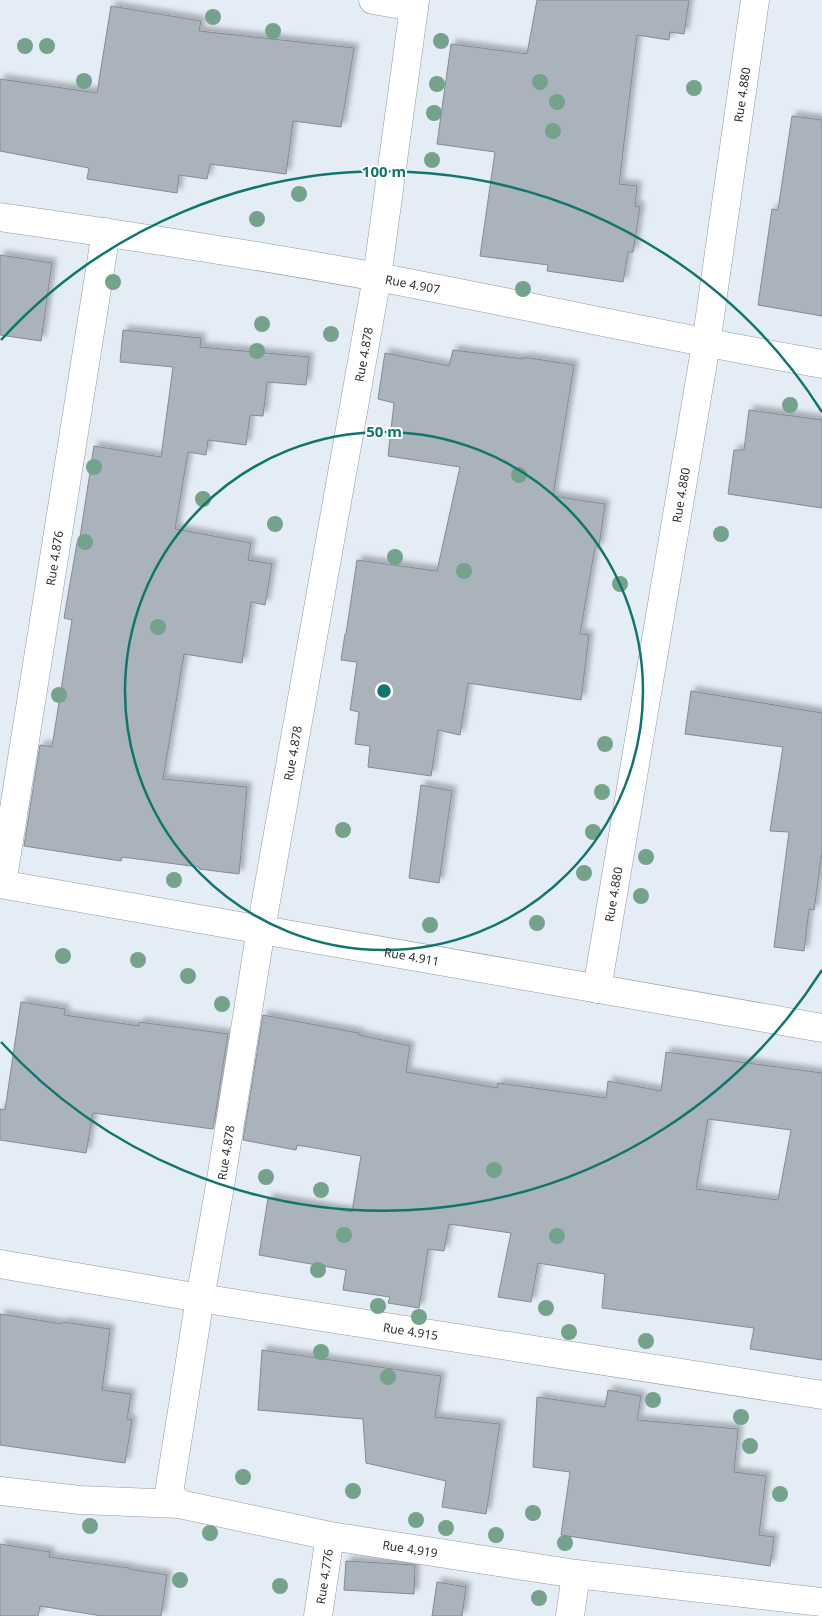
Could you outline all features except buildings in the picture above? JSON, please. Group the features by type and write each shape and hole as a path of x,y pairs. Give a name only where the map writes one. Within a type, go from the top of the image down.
{"street":[{"path":"373,0 414,4"},
{"name":"Rue 4.880","path":"597,989 706,344 755,0"},
{"name":"Rue 4.878","path":"179,1504 169,1493 262,929 377,277 414,4"},
{"name":"Rue 4.907","path":"0,217 106,232 377,277 706,344 822,364"},
{"name":"Rue 4.876","path":"1,884 106,232"},
{"name":"Rue 4.911","path":"1,884 822,1028"},
{"name":"Rue 4.915","path":"0,1264 200,1298 822,1395"},
{"name":"Rue 4.919","path":"0,1491 80,1500 179,1504 330,1536 576,1574 822,1602"},
{"name":"Rue 4.776","path":"318,1616 330,1536"},
{"path":"570,1616 576,1574"}]}
